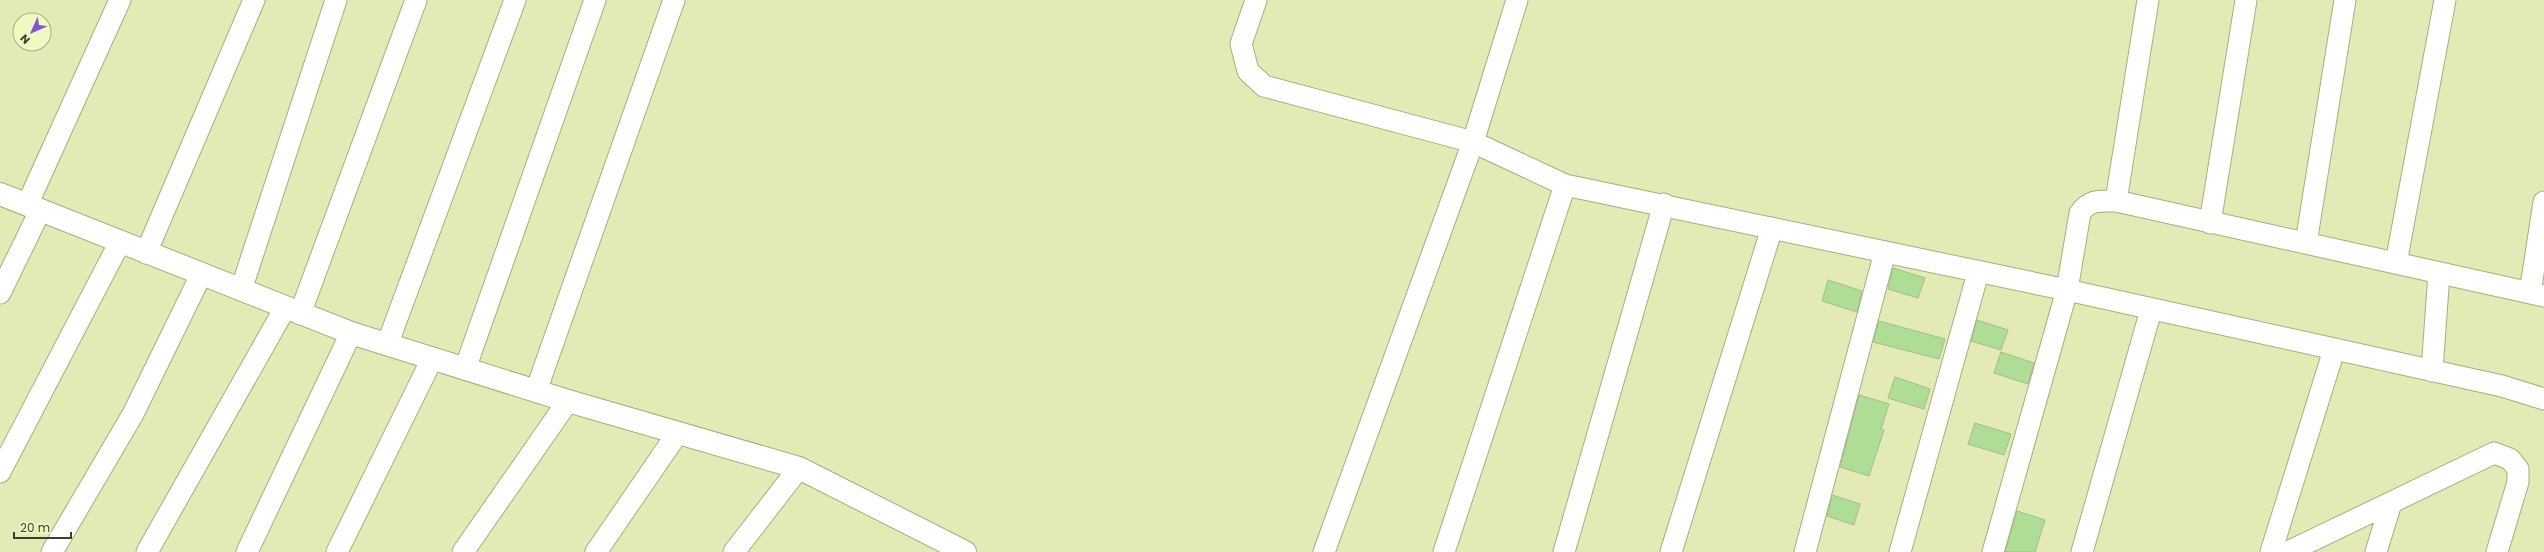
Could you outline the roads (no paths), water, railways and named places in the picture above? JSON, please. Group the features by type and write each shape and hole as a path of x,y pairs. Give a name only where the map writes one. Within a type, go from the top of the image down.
{"street":[{"path":"0,293 120,0"},
{"path":"146,253 254,0"},
{"path":"241,290 336,0"},
{"path":"147,552 292,311 416,0"},
{"path":"387,345 514,0"},
{"path":"465,369 595,0"},
{"path":"536,391 674,0"},
{"path":"1256,0 1241,44 1248,71 1264,86 1473,142 1565,184 2067,290 2151,310 2502,386 2544,399"},
{"path":"1324,552 1473,142 1517,0"},
{"path":"2116,201 2148,0"},
{"path":"2210,222 2246,0"},
{"path":"2306,243 2345,0"},
{"path":"2396,263 2445,0"},
{"path":"1444,552 1565,184"},
{"path":"0,194 292,311 351,333 677,434 799,468 965,552"},
{"path":"1993,552 2067,290 2080,213 2087,204 2092,202 2116,201 2537,294 2544,202"},
{"path":"1564,552 1664,204"},
{"path":"1671,552 1772,228"},
{"path":"0,472 120,242"},
{"path":"1805,552 1885,252"},
{"path":"1900,552 1978,272"},
{"path":"2432,371 2439,272"},
{"path":"52,552 133,414 202,275"},
{"path":"2082,552 2151,310"},
{"path":"247,552 351,333"},
{"path":"2271,552 2334,350"},
{"path":"337,552 432,358"},
{"path":"463,552 568,401"},
{"path":"596,552 677,434"},
{"path":"2288,552 2494,453 2510,459 2518,468 2518,482 2497,552"},
{"path":"734,552 799,468"},
{"path":"2376,552 2391,503"}]}
